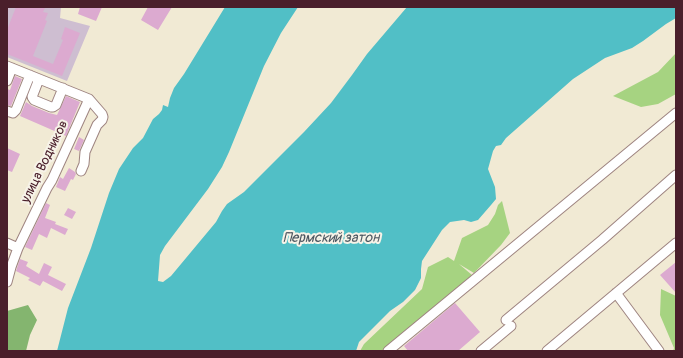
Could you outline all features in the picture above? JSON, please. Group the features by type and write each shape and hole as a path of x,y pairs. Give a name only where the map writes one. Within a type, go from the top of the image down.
{"street":[{"path":"7,81 10,67 89,99 103,117 97,125 85,152 84,164 81,171"},
{"path":"7,111 13,113 16,110 30,75"},
{"path":"39,78 32,95 32,99 51,107 56,105 63,88"},
{"name":"улица Водников","path":"7,282 18,248 52,180 89,99"},
{"path":"388,351 676,113"},
{"path":"481,351 508,323 676,175"},
{"path":"7,243 18,248"},
{"path":"547,351 676,243"},
{"path":"616,293 659,351"}],"shaded area":[{"path":"7,7 61,7 60,18 90,26 67,81 7,57"}],"green space":[{"path":"676,53 676,94 658,104 641,107 613,96 658,72"},
{"path":"502,201 510,233 501,245 474,273 459,264 472,275 438,311 384,351 360,351 364,344 422,289 428,267 448,257 454,261 462,238 488,225 495,214 498,205"},
{"path":"661,289 676,296 676,351 673,351 674,348 660,315"},
{"path":"28,305 37,320 30,335 26,351 7,351 7,311"}],"water":[{"name":"Пермский затон","path":"225,7 298,7 281,33 264,66 222,167 208,189 165,246 160,255 158,281 163,282 171,276 216,222 227,204 244,192 331,103 367,54 407,7 676,7 676,18 632,48 605,58 573,79 506,138 501,145 496,146 488,169 495,187 496,199 478,220 471,222 464,220 450,222 442,230 422,261 421,278 415,290 403,302 390,311 359,342 356,351 57,351 68,308 119,169 133,148 143,138 153,119 162,110 163,105 168,107 174,88"}],"building":[{"path":"16,7 42,7 45,8 43,12 48,13 45,20 47,21 33,56 53,64 63,40 61,39 65,27 80,33 62,76 7,54 7,30"},
{"path":"80,7 102,7 96,21 78,14"},
{"path":"148,7 172,7 158,30 141,20"},
{"path":"15,76 22,79 11,106 7,105 7,89 10,90"},
{"path":"66,96 80,102 66,136 20,116 26,102 32,106 57,115"},
{"path":"79,137 84,140 79,151 74,149"},
{"path":"7,148 20,154 12,172 7,170"},
{"path":"69,168 76,174 73,180 71,179 65,191 56,187 60,177 63,179"},
{"path":"46,203 50,205 45,218 68,229 65,235 51,228 47,238 39,234 32,250 25,247"},
{"path":"68,208 76,212 72,219 64,215"},
{"path":"20,259 28,262 26,266 39,274 44,263 52,267 48,275 66,284 62,291 43,281 40,286 28,280 30,278 16,271"},
{"path":"676,262 676,293 660,275"},
{"path":"455,303 480,332 458,351 408,351 404,346"}]}
